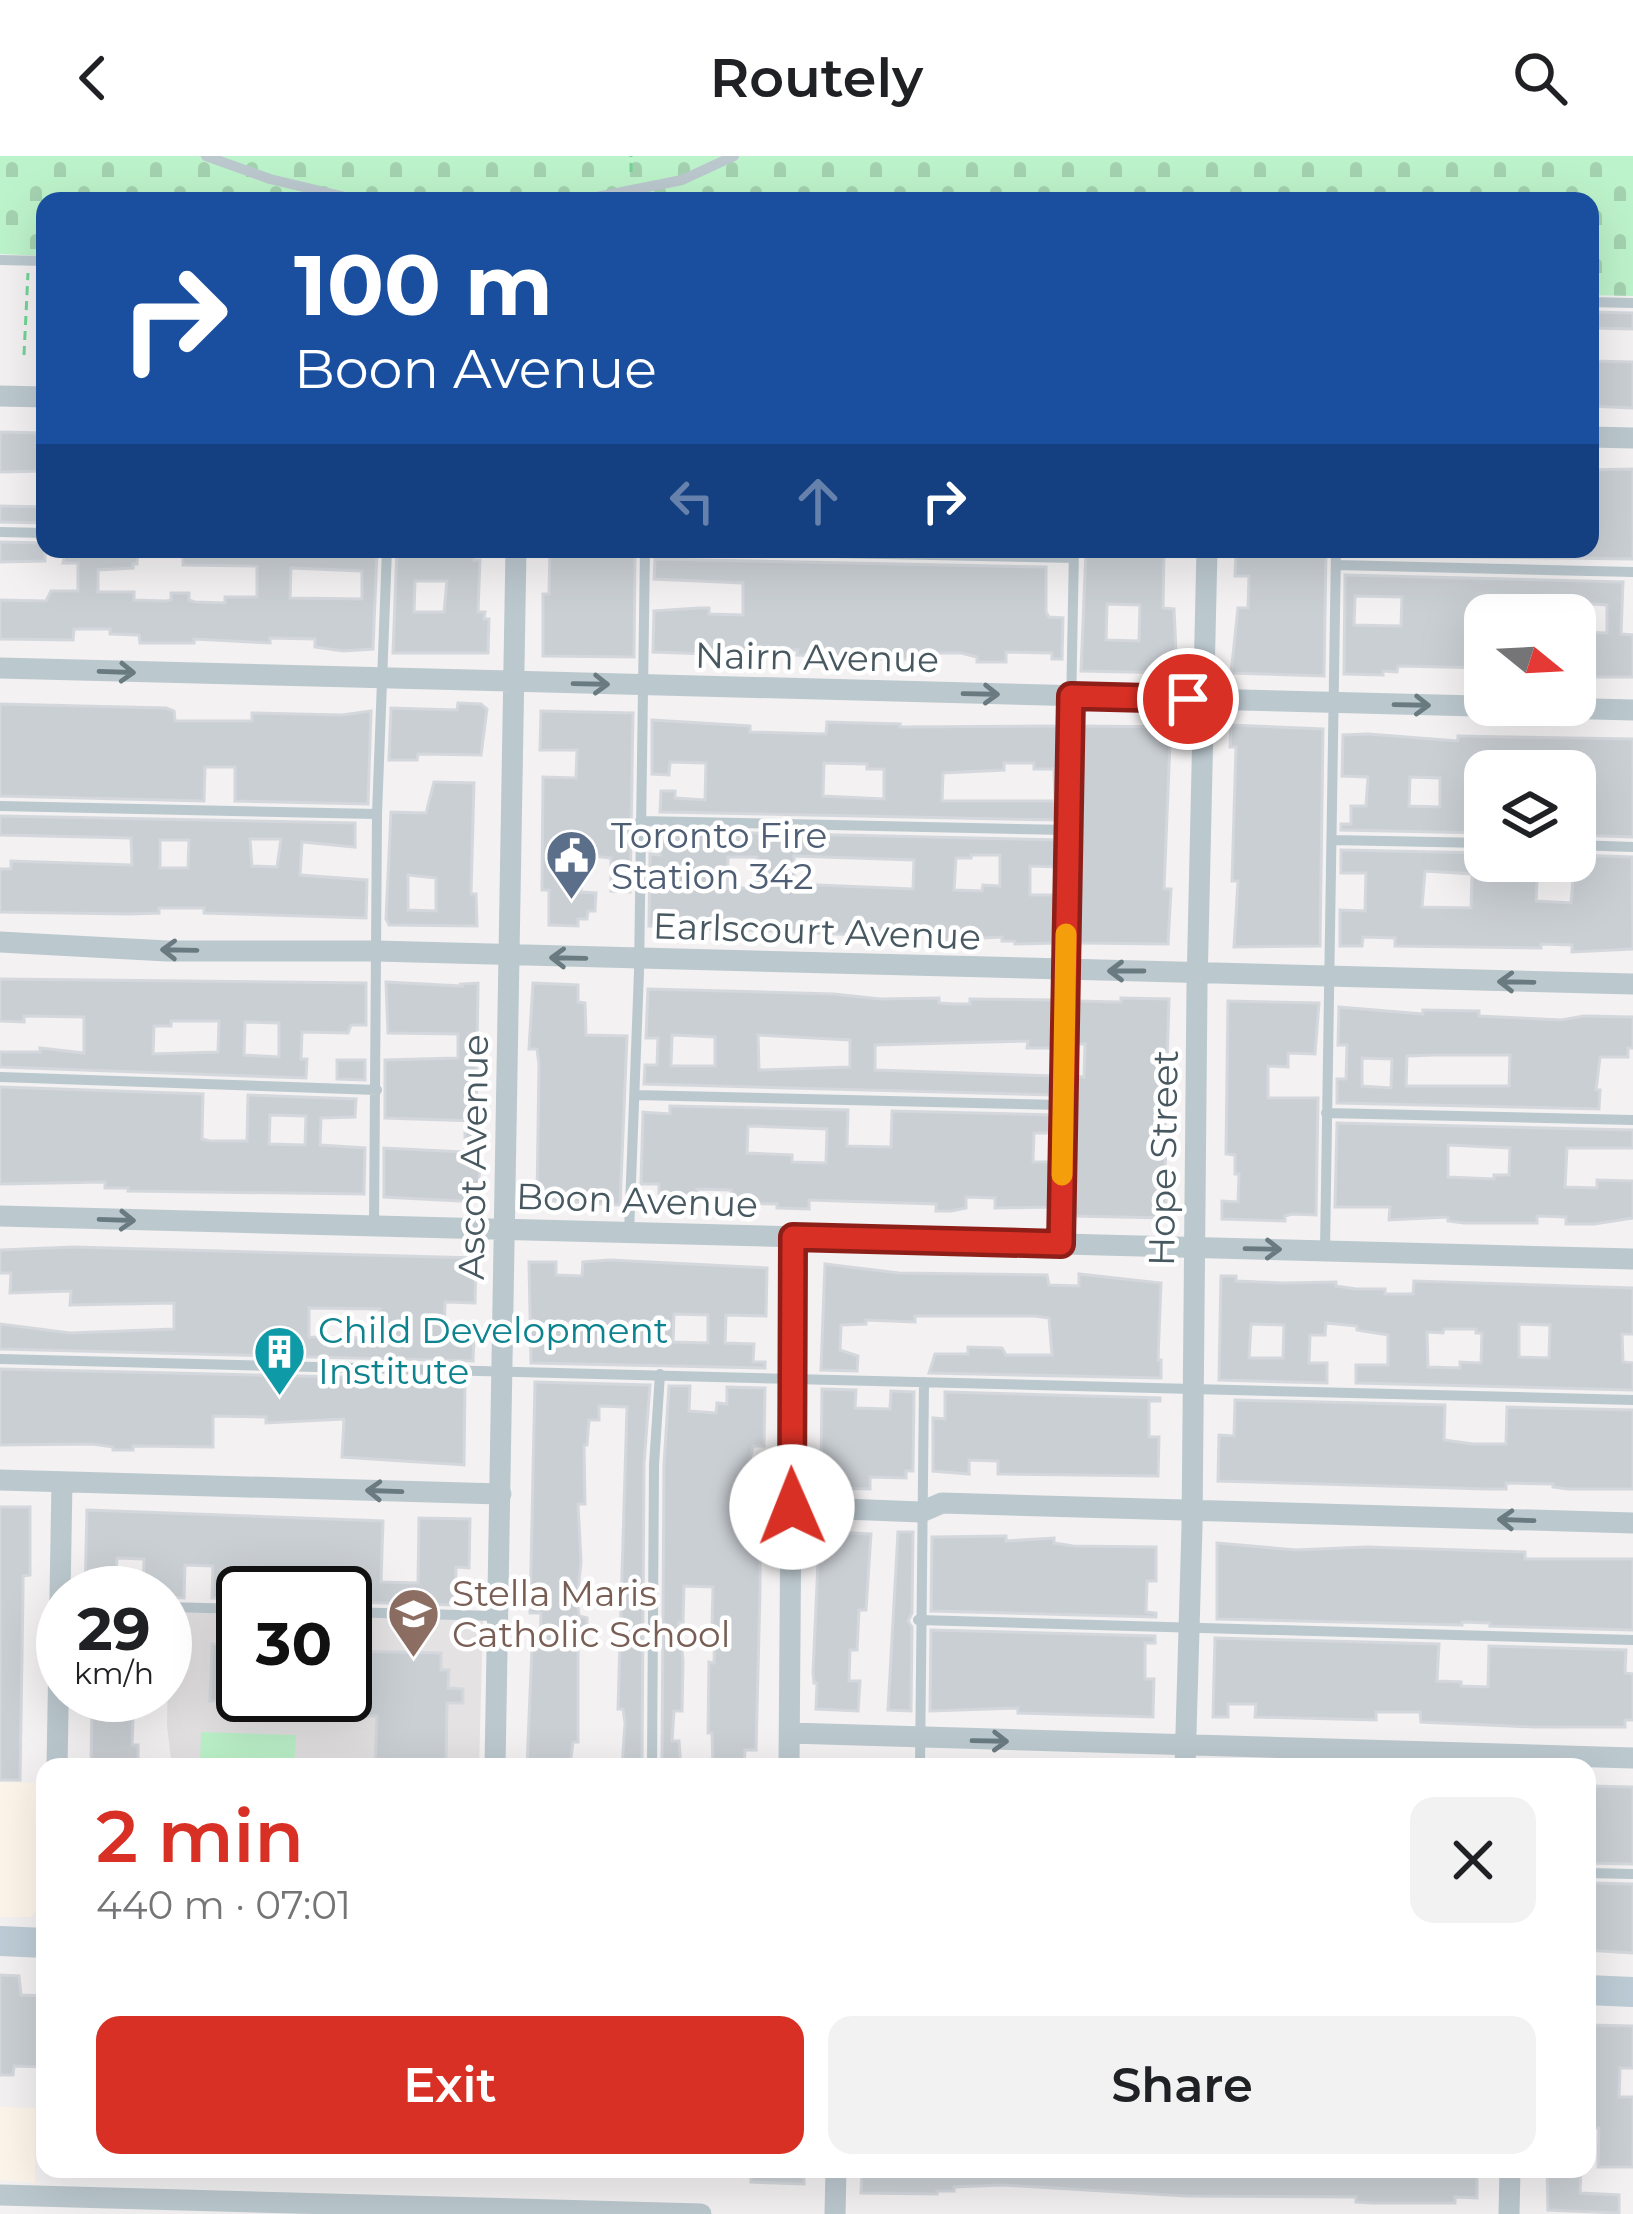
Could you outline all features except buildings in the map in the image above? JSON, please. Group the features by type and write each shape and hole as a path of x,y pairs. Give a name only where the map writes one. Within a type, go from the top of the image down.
{"main road":[{"path":"0,1941 36,1943"},
{"path":"1596,1990 1633,1992"}],"street":[{"path":"0,396 36,398"},
{"path":"1599,437 1633,438"},
{"name":"Ascot Avenue","path":"495,1758 516,558"},
{"name":"Hope Street","path":"1185,1756 1207,558"},
{"name":"Nairn Avenue","path":"0,668 1633,710"},
{"name":"Earlscourt Avenue","path":"0,942 167,951 376,952 1633,984"},
{"name":"Boon Avenue","path":"0,1216 1633,1259"},
{"path":"789,1758 793,1237"},
{"path":"0,1480 501,1494"},
{"path":"62,1482 62,1566"},
{"path":"792,1507 921,1512 942,1503 1633,1523"},
{"path":"57,1758 58,1722"},
{"path":"790,1732 1185,1756 1633,1758"},
{"path":"835,2214 836,2178"},
{"path":"1509,2214 1510,2178"},
{"path":"0,2195 701,2214"}],"lane":[{"path":"206,156 324,192"},
{"path":"622,192 682,180 734,156"},
{"path":"0,260 36,261"},
{"path":"1599,302 1633,303"},
{"path":"0,532 36,533"},
{"path":"374,1226 377,814 388,558"},
{"path":"629,1233 646,558"},
{"path":"1061,1244 1074,558"},
{"path":"1324,1250 1336,558"},
{"path":"1336,565 1633,572"},
{"path":"0,806 377,814"},
{"path":"640,821 1069,830"},
{"path":"1332,840 1464,843"},
{"path":"1596,846 1633,847"},
{"path":"0,1077 377,1090"},
{"path":"635,1095 1063,1105"},
{"path":"1326,1113 1633,1120"},
{"path":"0,1359 1633,1400"},
{"path":"652,1758 654,1466 660,1374"},
{"path":"920,1758 918,1620 924,1382"},
{"path":"372,1613 496,1616"},
{"path":"918,1620 1633,1640"},
{"path":"1596,1873 1633,1874"}],"path":[{"path":"24,355 28,272"}],"shaded area":[{"name":"Stella Maris Catholic School","path":"192,1613 216,1613 216,1722 372,1722 372,1617 483,1620 479,1758 171,1758 167,1722 192,1722"},
{"path":"0,1782 36,1783 36,1911 31,1917 0,1917"},
{"path":"0,2107 35,2108 35,2183 0,2180"}],"green space":[{"path":"0,156 1633,156 1633,296 1599,295 1599,192 36,192 36,256 0,254"},
{"path":"201,1732 296,1735 295,1758 200,1758"}],"slow traffic":[{"path":"1062,1175 1066,934"}],"place":[{"name":"Toronto Fire Station 342","path":"572,902"},
{"name":"Child Development Institute","path":"279,1397"},
{"name":"Stella Maris Catholic School","path":"413,1660"}],"route":[{"path":"792,1507 793,1237 1061,1244 1071,696 1188,699"}]}
